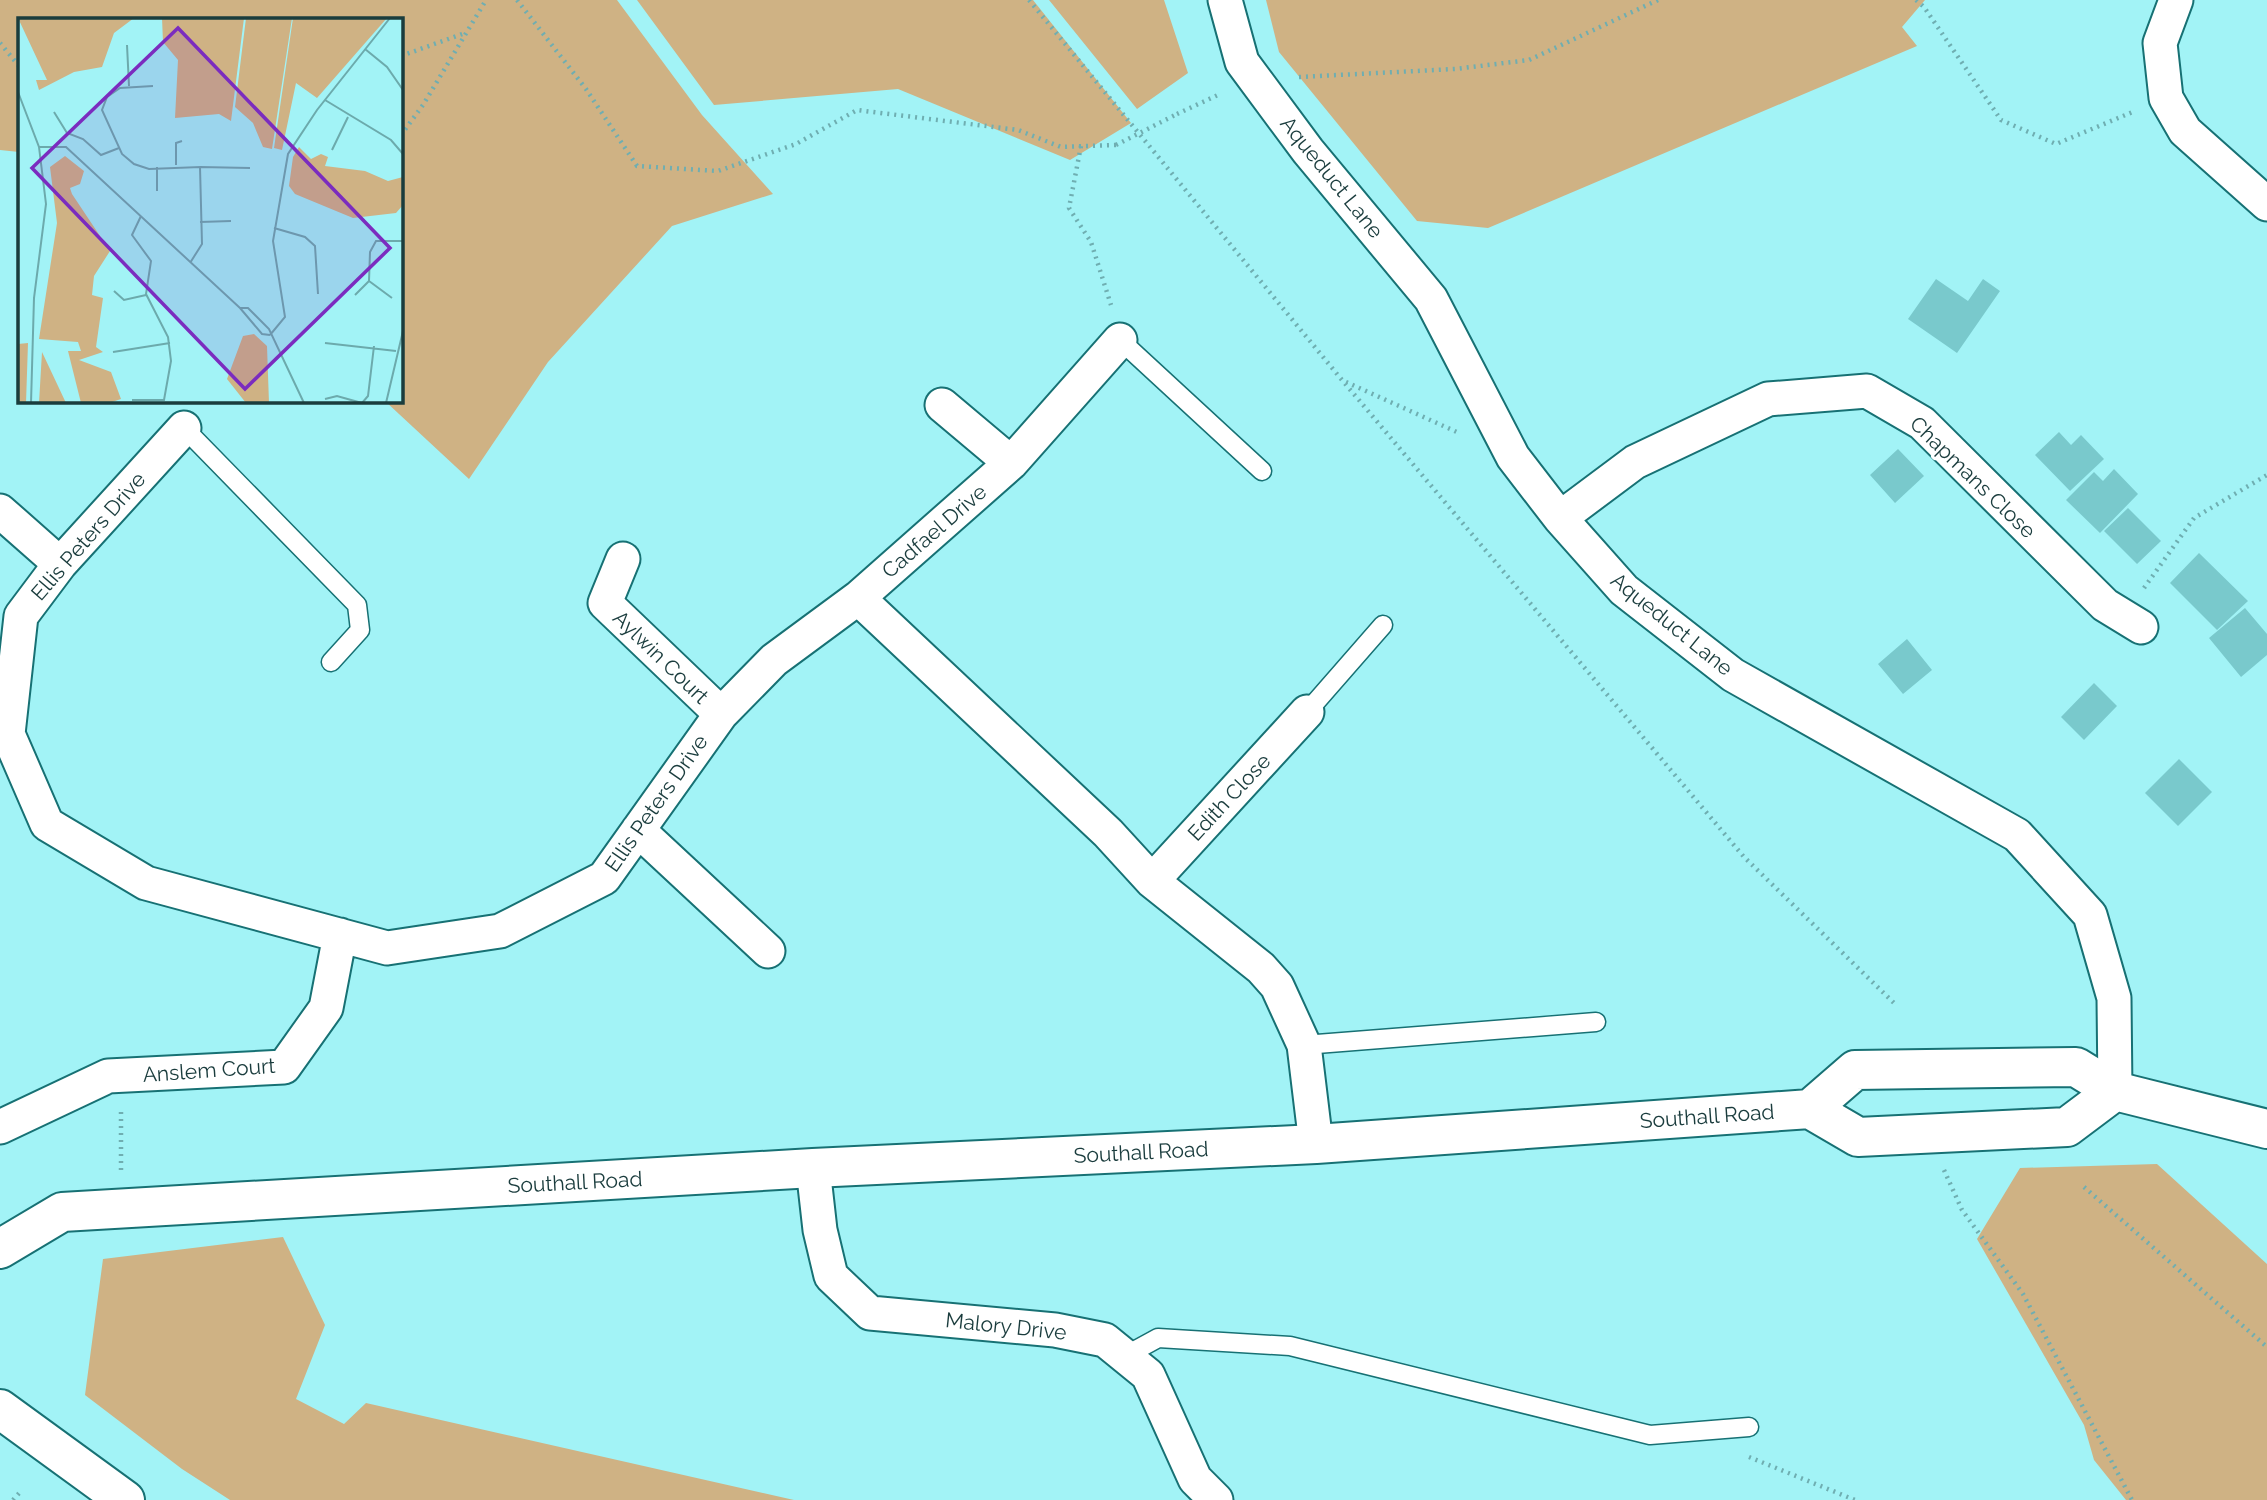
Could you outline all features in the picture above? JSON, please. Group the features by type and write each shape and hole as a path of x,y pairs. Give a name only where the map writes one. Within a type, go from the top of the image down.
{"street":[{"name":"Aqueduct Lane","path":"1224,0 1242,62 1308,151 1431,299 1513,457 1560,519 1624,590 1733,675 2017,835 2090,915 2114,998 2115,1091"},
{"path":"2176,0 2160,43 2166,98 2185,131 2267,204"},
{"name":"Cadfael Drive","path":"858,598 1011,463 1120,340"},
{"name":"Chapmans Close","path":"1560,519 1635,462 1768,399 1867,391 1922,423 2105,605 2132,621"},
{"path":"942,405 1011,463"},
{"name":"Ellis Peters Drive","path":"184,428 60,564 21,616 8,734 47,824 146,883 387,948 500,931 604,878 721,714 774,660 858,598"},
{"path":"0,511 60,564"},
{"name":"Aylwin Court","path":"623,559 605,603 721,714"},
{"path":"858,598 1108,834 1152,881 1261,968 1277,986 1304,1045 1316,1144"},
{"name":"Edith Close","path":"1152,881 1307,712"},
{"path":"638,830 768,951"},
{"name":"Anslem Court","path":"0,1127 107,1076 284,1068 326,1008 340,935"},
{"path":"2115,1091 2067,1127 1858,1138 1810,1109 1855,1070 2076,1067 2115,1091 2267,1129"},
{"name":"Southall Road","path":"0,1249 62,1212 813,1168 1316,1144 1810,1109"},
{"name":"Malory Drive","path":"813,1168 820,1230 831,1276 870,1313 1055,1330 1105,1340 1148,1375 1195,1479 1216,1500"},
{"path":"0,1409 125,1500"}],"lane":[{"path":"1120,340 1262,471"},
{"path":"184,428 357,605 360,630 331,662"},
{"path":"1307,712 1383,625"},
{"path":"1304,1045 1596,1022"},
{"path":"1125,1356 1158,1338 1290,1346 1650,1435 1749,1427"}],"path":[{"path":"402,134 423,105 486,0"},
{"path":"517,0 586,89 637,166 718,171 796,144 857,110 1018,130 1061,147 1116,145 1255,79 1455,69 1529,60 1658,0"},
{"path":"1030,0 1342,380 1744,857 1894,1003"},
{"path":"1916,0 1924,7 2001,120 2056,144 2166,98"},
{"path":"402,56 466,32"},
{"path":"0,43 18,64"},
{"path":"1081,146 1069,208 1091,242 1120,340"},
{"path":"1342,380 1513,457"},
{"path":"2132,621 2194,518 2267,475"},
{"path":"121,1076 121,1182"},
{"path":"1939,1161 1962,1210 2023,1294 2132,1500"},
{"path":"2084,1187 2267,1347"},
{"path":"1687,1432 1855,1500"},
{"path":"13,1500 21,1491"}],"shaded area":[{"path":"0,0 617,0 702,115 773,194 672,226 548,362 469,479 386,402 402,402 402,18 18,18 18,152 0,150"},
{"path":"637,0 1033,0 1131,123 1070,160 898,89 714,105"},
{"path":"1049,0 1164,0 1188,73 1137,109"},
{"path":"1266,0 1925,0 1902,27 1917,46 1488,228 1417,221 1279,52"},
{"path":"2157,1164 2267,1264 2267,1500 2126,1500 2094,1460 2084,1425 1977,1239 2020,1168"},
{"path":"283,1237 325,1325 296,1399 344,1424 366,1403 794,1500 230,1500 182,1469 85,1395 103,1259"}],"building":[{"path":"1936,279 1968,301 1983,279 2000,291 1957,353 1908,319"},
{"path":"2059,432 2071,445 2081,435 2104,459 2070,491 2035,455"},
{"path":"1898,449 1924,476 1895,503 1870,475"},
{"path":"2114,469 2138,494 2100,533 2066,500 2094,472 2103,481"},
{"path":"2128,508 2161,541 2137,564 2104,531"},
{"path":"2199,553 2248,601 2217,630 2170,583"},
{"path":"2245,608 2267,634 2267,655 2241,677 2209,638"},
{"path":"1907,639 1932,670 1903,694 1878,664"},
{"path":"2094,683 2117,706 2084,740 2061,717"},
{"path":"2179,759 2212,792 2178,826 2145,793"}]}
